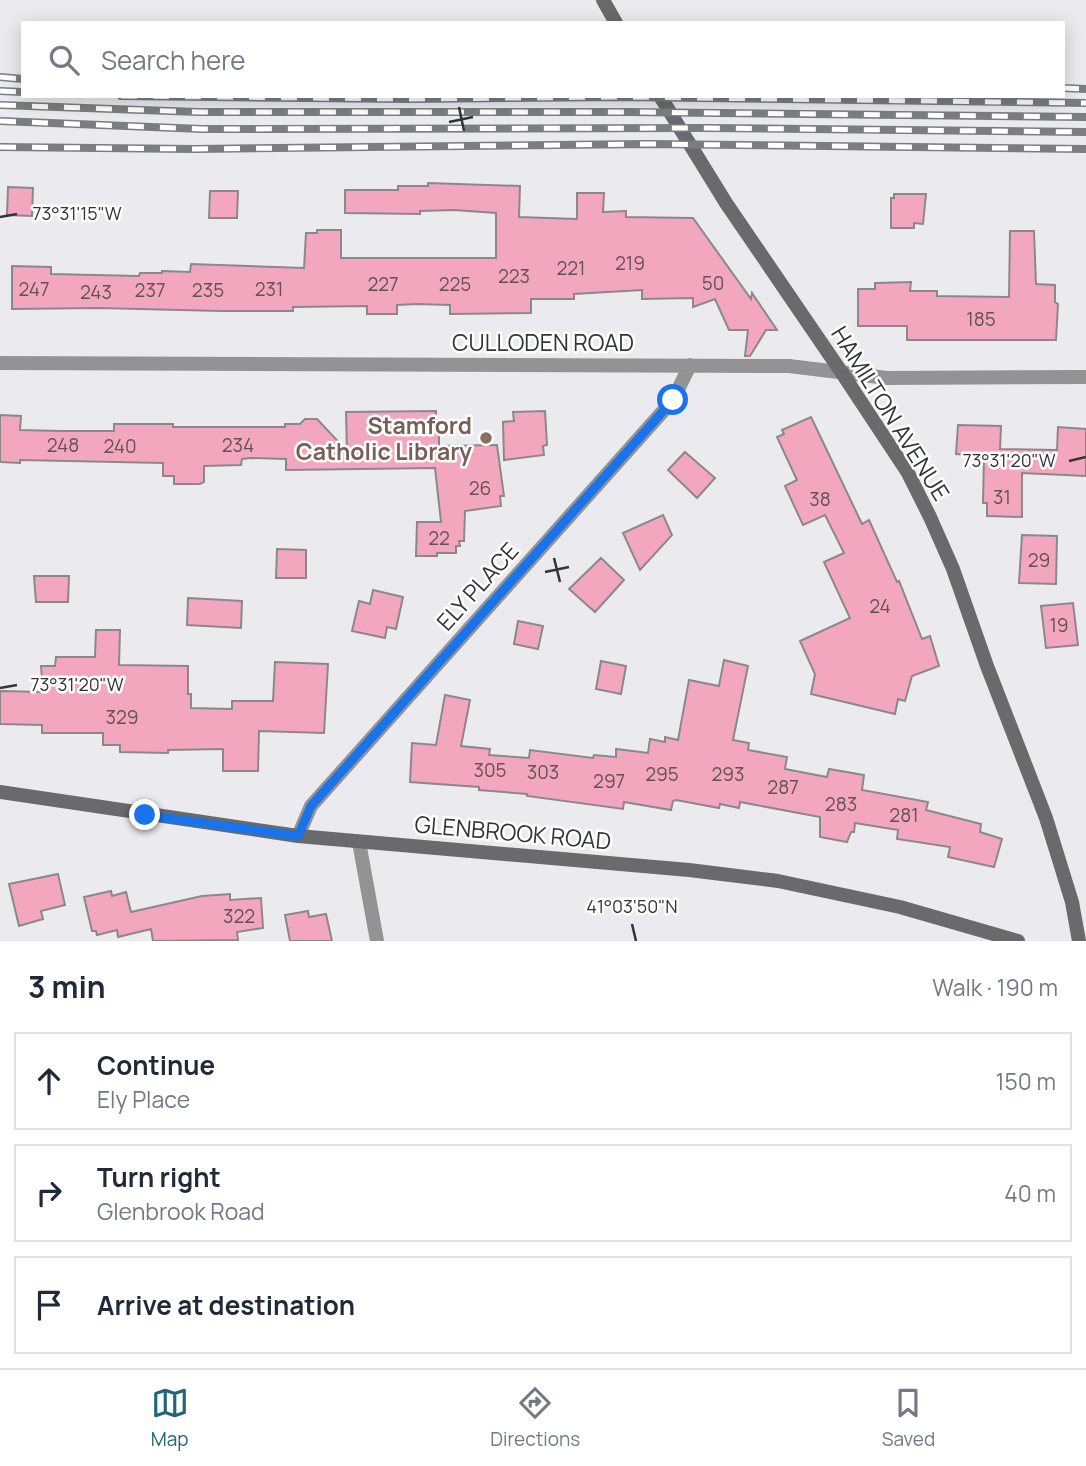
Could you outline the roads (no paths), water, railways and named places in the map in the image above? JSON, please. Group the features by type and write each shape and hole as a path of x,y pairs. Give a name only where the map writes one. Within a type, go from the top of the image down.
{"street":[{"path":"603,0 614,21"},
{"name":"HAMILTON AVENUE","path":"661,98 726,203 908,474 953,569 1046,818 1072,902 1079,941"},
{"name":"CULLODEN ROAD","path":"0,363 789,366 887,378 1086,377"},
{"name":"ELY PLACE","path":"298,836 311,806 673,400 690,365"},
{"name":"GLENBROOK ROAD","path":"0,792 298,836 653,867 778,881 900,907 1018,941"},
{"path":"359,842 377,941"}],"railway":[{"path":"0,77 21,79"},
{"path":"1065,88 1086,89"},
{"path":"0,91 21,92"},
{"path":"313,98 515,98"},
{"path":"698,98 1086,103"},
{"path":"0,105 199,112 629,112 1086,117"},
{"path":"0,121 202,129 706,128 1086,132"},
{"path":"0,147 195,149 648,144 1086,149"}],"place":[{"name":"Stamford Catholic Library","path":"486,438"}]}
